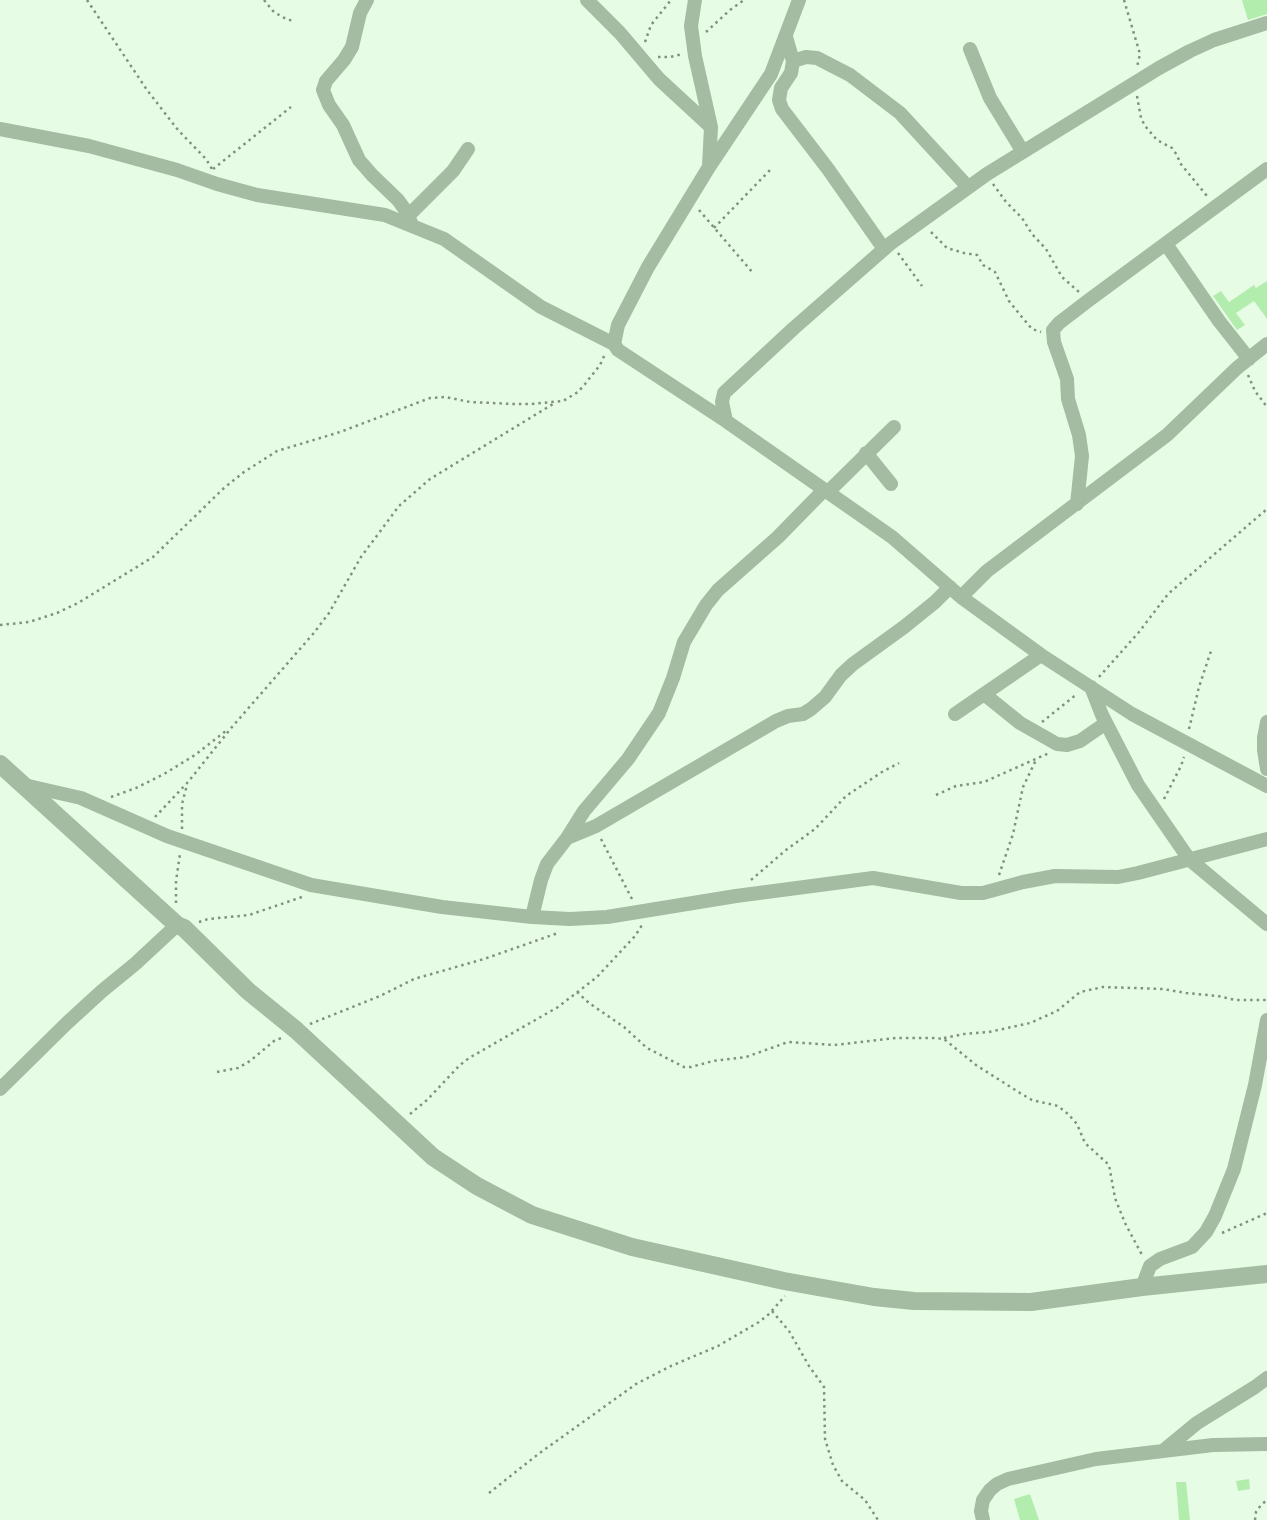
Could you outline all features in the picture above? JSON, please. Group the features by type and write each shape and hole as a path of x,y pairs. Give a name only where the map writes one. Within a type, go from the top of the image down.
{"street":[{"path":"367,0 360,13 352,48 326,82 324,90 329,104 343,125 359,160 398,200 410,221"},
{"path":"587,0 620,33 664,84 711,127"},
{"path":"695,0 691,26 708,121 711,127 709,167"},
{"path":"612,344 618,325 648,267 709,167 771,74 799,0"},
{"path":"726,420 722,402 724,392 887,246 921,221 987,174 1139,80 1198,47 1267,23"},
{"path":"786,37 793,61 791,73 782,88 779,100 782,109 887,246"},
{"path":"970,50 990,98 1023,152"},
{"path":"793,61 806,57 817,58 850,75 900,114 968,187"},
{"path":"0,129 89,146 177,170 257,195 385,214 410,221 444,239 541,307 612,344 618,350 726,420 892,537 961,597 1041,655 1132,714 1267,786"},
{"path":"410,221 453,171 468,149"},
{"path":"1077,504 1081,476 1081,449 1079,435 1068,399 1066,373 1052,336 1054,330 1059,323 1089,300 1267,169"},
{"path":"1166,244 1247,360"},
{"path":"961,597 987,571 1167,434 1267,344"},
{"path":"532,917 541,880 548,864 584,811 628,759 659,713 673,678 684,642 706,605 718,590 778,537 894,427"},
{"path":"866,453 891,484"},
{"path":"567,838 596,826 776,721 788,716 803,714 811,709 825,697 841,674 920,615 950,587"},
{"path":"955,714 1041,655"},
{"path":"1091,687 1106,723 1138,785 1189,859 1267,924"},
{"path":"984,694 1032,731 1057,744 1067,744 1084,739 1106,723"},
{"path":"1267,722 1264,732 1264,750 1267,769"},
{"path":"0,764 180,926 248,990 296,1030 432,1157 476,1186 532,1215 632,1247 796,1283 874,1297 914,1301 1031,1302 1142,1287 1265,1278"},
{"path":"22,784 90,801 103,809 145,827 311,885 442,907 532,917 570,919 638,913 736,896 874,878 961,893 983,893 1023,882 1055,876 1118,877 1267,839"},
{"path":"0,1089 102,991 180,926"},
{"path":"1142,1287 1150,1266 1160,1259 1187,1250 1206,1232 1215,1216 1234,1169 1255,1085 1267,1020"},
{"path":"1162,1451 1197,1423 1267,1378"},
{"path":"983,1520 981,1512 983,1500 990,1490 1008,1479 1096,1459 1213,1445 1267,1444"}],"path":[{"path":"86,0 147,90 178,130 206,159 217,184"},
{"path":"264,0 273,11 295,22"},
{"path":"671,0 650,25 641,57 670,57 692,50 707,30 744,0"},
{"path":"1124,0 1140,54 1137,66 1139,80 1137,103 1145,126 1157,140 1172,148 1178,155 1180,163 1203,190 1215,208"},
{"path":"212,170 292,107"},
{"path":"714,228 770,170"},
{"path":"987,174 999,193 1046,249 1062,277 1089,300"},
{"path":"688,200 753,273"},
{"path":"921,221 947,248 977,255 985,266 995,272 1009,301 1028,325 1034,330 1052,336"},
{"path":"887,246 922,286"},
{"path":"0,625 29,622 57,613 153,557 224,488 244,472 277,451 350,429 430,398 445,397 470,402 497,404 555,403 566,400 585,384 600,365 612,344"},
{"path":"1247,360 1248,378 1267,407"},
{"path":"145,827 188,782 232,727 313,634 329,612 361,557 399,506 430,479 555,403"},
{"path":"1032,731 1064,703 1091,687 1139,632 1168,594 1267,509"},
{"path":"1156,813 1181,766 1184,757 1184,743 1211,651"},
{"path":"90,801 120,795 164,774 195,755 232,727"},
{"path":"936,795 956,786 984,782 1067,744"},
{"path":"993,890 1008,852 1023,787 1036,759"},
{"path":"736,896 759,873 815,829 846,796 899,763"},
{"path":"188,782 182,804 182,841 176,881 180,926 208,919 258,912 304,896"},
{"path":"596,826 622,876 638,913"},
{"path":"398,1125 427,1100 469,1058 558,1006 597,976 623,949 653,910"},
{"path":"217,1072 238,1068 250,1061 274,1041 296,1030 380,996 414,979 515,949 565,930"},
{"path":"577,992 589,1004 624,1027 647,1048 686,1067 696,1067 721,1060 746,1057 790,1042 834,1045 896,1038 942,1039 955,1035 989,1032 1030,1023 1057,1011 1080,992 1097,988 1163,989 1235,1000 1267,1000"},
{"path":"942,1039 976,1065 1020,1093 1032,1100 1058,1106 1068,1114 1077,1124 1085,1143 1108,1163 1115,1198 1125,1223 1150,1266"},
{"path":"1197,1242 1267,1213"},
{"path":"488,1492 636,1384 679,1362 718,1346 759,1322 772,1311 796,1283"},
{"path":"772,1311 789,1331 808,1366 824,1387 825,1439 833,1465 842,1480 865,1500 878,1520"},
{"path":"1255,1520 1256,1512 1267,1500"}],"building":[{"path":"1242,0 1267,0 1267,14 1248,20"},
{"path":"1267,281 1267,319 1254,301 1236,313 1245,325 1237,330 1213,296 1221,291 1229,302 1254,285 1256,288"},
{"path":"1249,1479 1250,1489 1238,1491 1236,1481"},
{"path":"1176,1482 1186,1482 1190,1520 1179,1520"},
{"path":"1030,1494 1039,1520 1020,1520 1014,1499"}]}
